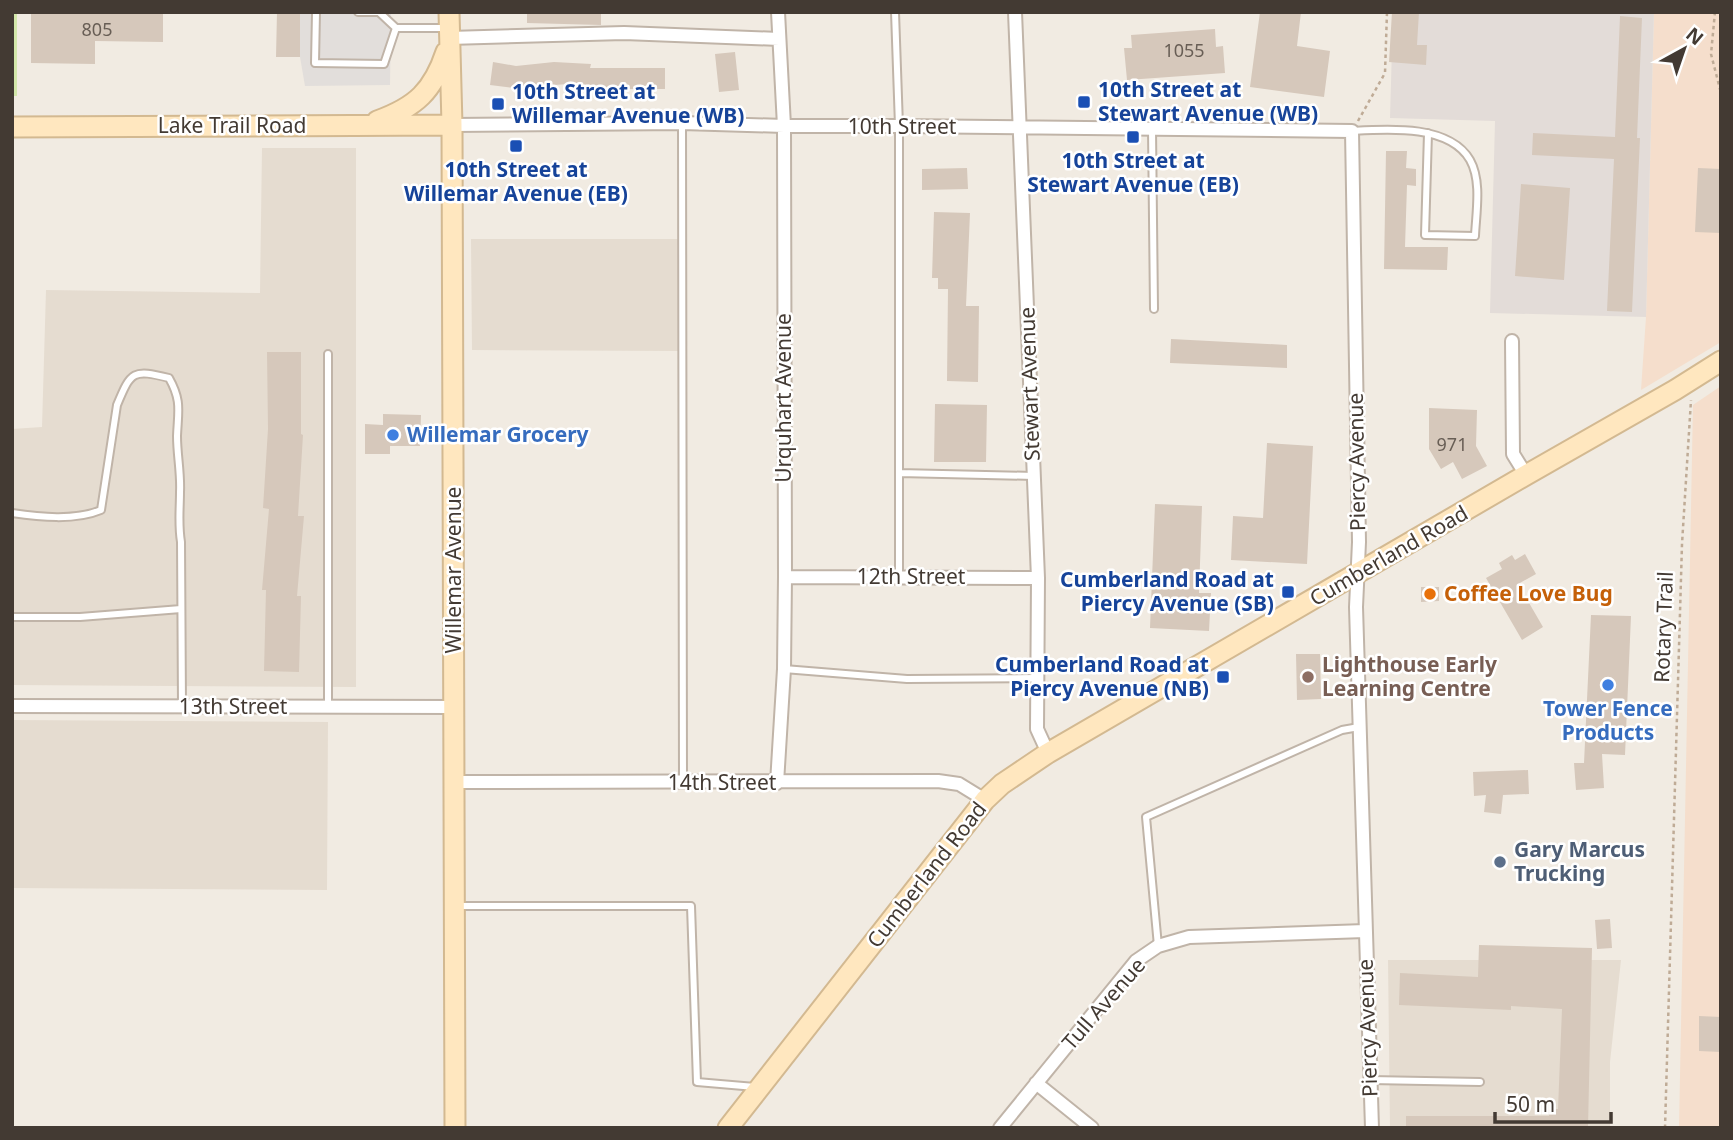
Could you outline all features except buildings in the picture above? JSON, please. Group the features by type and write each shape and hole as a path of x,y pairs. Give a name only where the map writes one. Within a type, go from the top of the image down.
{"street":[{"name":"Urquhart Avenue","path":"777,783 784,669 785,577 784,127 778,12"},
{"name":"Stewart Avenue","path":"1015,12 1038,578 1035,678 1037,729 1048,753"},
{"path":"363,125 400,113 414,103 435,80 449,31 624,33 779,39"},
{"name":"Willemar Avenue","path":"449,31 452,125 455,1128"},
{"name":"10th Street","path":"452,125 682,123 784,127 1352,131"},
{"name":"Lake Trail Road","path":"12,127 452,125"},
{"name":"Piercy Avenue","path":"1352,131 1358,574 1356,607 1372,1128"},
{"path":"1512,341 1513,454 1526,475"},
{"name":"Cumberland Road","path":"728,1128 985,800 1002,784 1048,753 1721,362"},
{"name":"12th Street","path":"785,577 1038,578"},
{"name":"13th Street","path":"12,706 454,707"},
{"name":"14th Street","path":"455,782 938,781 959,784 985,800"},
{"name":"Tull Avenue","path":"1000,1128 1136,961 1157,946 1189,937 1365,931"},
{"path":"1036,1083 1092,1128"}],"lane":[{"path":"316,12 315,63 384,64 396,28"},
{"path":"358,12 380,13 396,28 449,31"},
{"path":"895,12 899,126 900,576"},
{"path":"682,123 683,783"},
{"path":"1352,131 1396,129 1428,133 1450,142 1470,160 1476,184 1475,236 1425,235 1428,133"},
{"path":"1152,130 1154,309"},
{"path":"328,354 328,707"},
{"path":"12,513 34,517 73,517 101,510 117,405 123,390 131,376 136,373 151,373 169,378 178,394 180,412 177,436 183,706"},
{"path":"899,473 1034,476"},
{"path":"12,617 68,618 181,609"},
{"path":"784,669 906,679 1035,678"},
{"path":"1157,946 1146,817 1342,730 1359,727"},
{"path":"455,906 691,906 697,1082 760,1088"},
{"path":"1370,1080 1480,1082"}],"path":[{"path":"1352,131 1385,73 1387,12"},
{"path":"1714,12 1711,54 1721,93"},
{"name":"Rotary Trail","path":"1665,1128 1682,544 1692,379"}],"shaded area":[{"path":"300,12 391,12 390,85 305,86 300,57"},
{"path":"1393,12 1654,12 1646,317 1490,313 1495,121 1390,118"},
{"path":"1654,12 1721,12 1721,342 1641,390 1646,317"},
{"path":"262,148 356,148 356,687 12,685 12,429 42,427 46,290 260,293"},
{"path":"471,239 679,239 680,351 472,350"},
{"path":"1721,386 1721,1128 1679,1128 1693,405"},
{"path":"12,720 328,722 327,890 12,888"},
{"path":"1388,960 1621,960 1610,1062 1610,1128 1390,1128"}],"green space":[{"path":"12,12 17,12 17,96 12,96"}],"place":[{"name":"10th Street at Stewart Avenue (WB)","path":"1084,102"},
{"name":"10th Street at Willemar Avenue (WB)","path":"498,104"},
{"name":"10th Street at Stewart Avenue (EB)","path":"1133,137"},
{"name":"10th Street at Willemar Avenue (EB)","path":"516,146"},
{"name":"Willemar Grocery","path":"393,435"},
{"name":"Cumberland Road at Piercy Avenue (SB)","path":"1288,592"},
{"name":"Coffee Love Bug","path":"1430,594"},
{"name":"Cumberland Road at Piercy Avenue (NB)","path":"1223,677"},
{"name":"Lighthouse Early Learning Centre","path":"1308,677"},
{"name":"Tower Fence Products","path":"1608,685"},
{"name":"Gary Marcus Trucking","path":"1500,862"}]}
